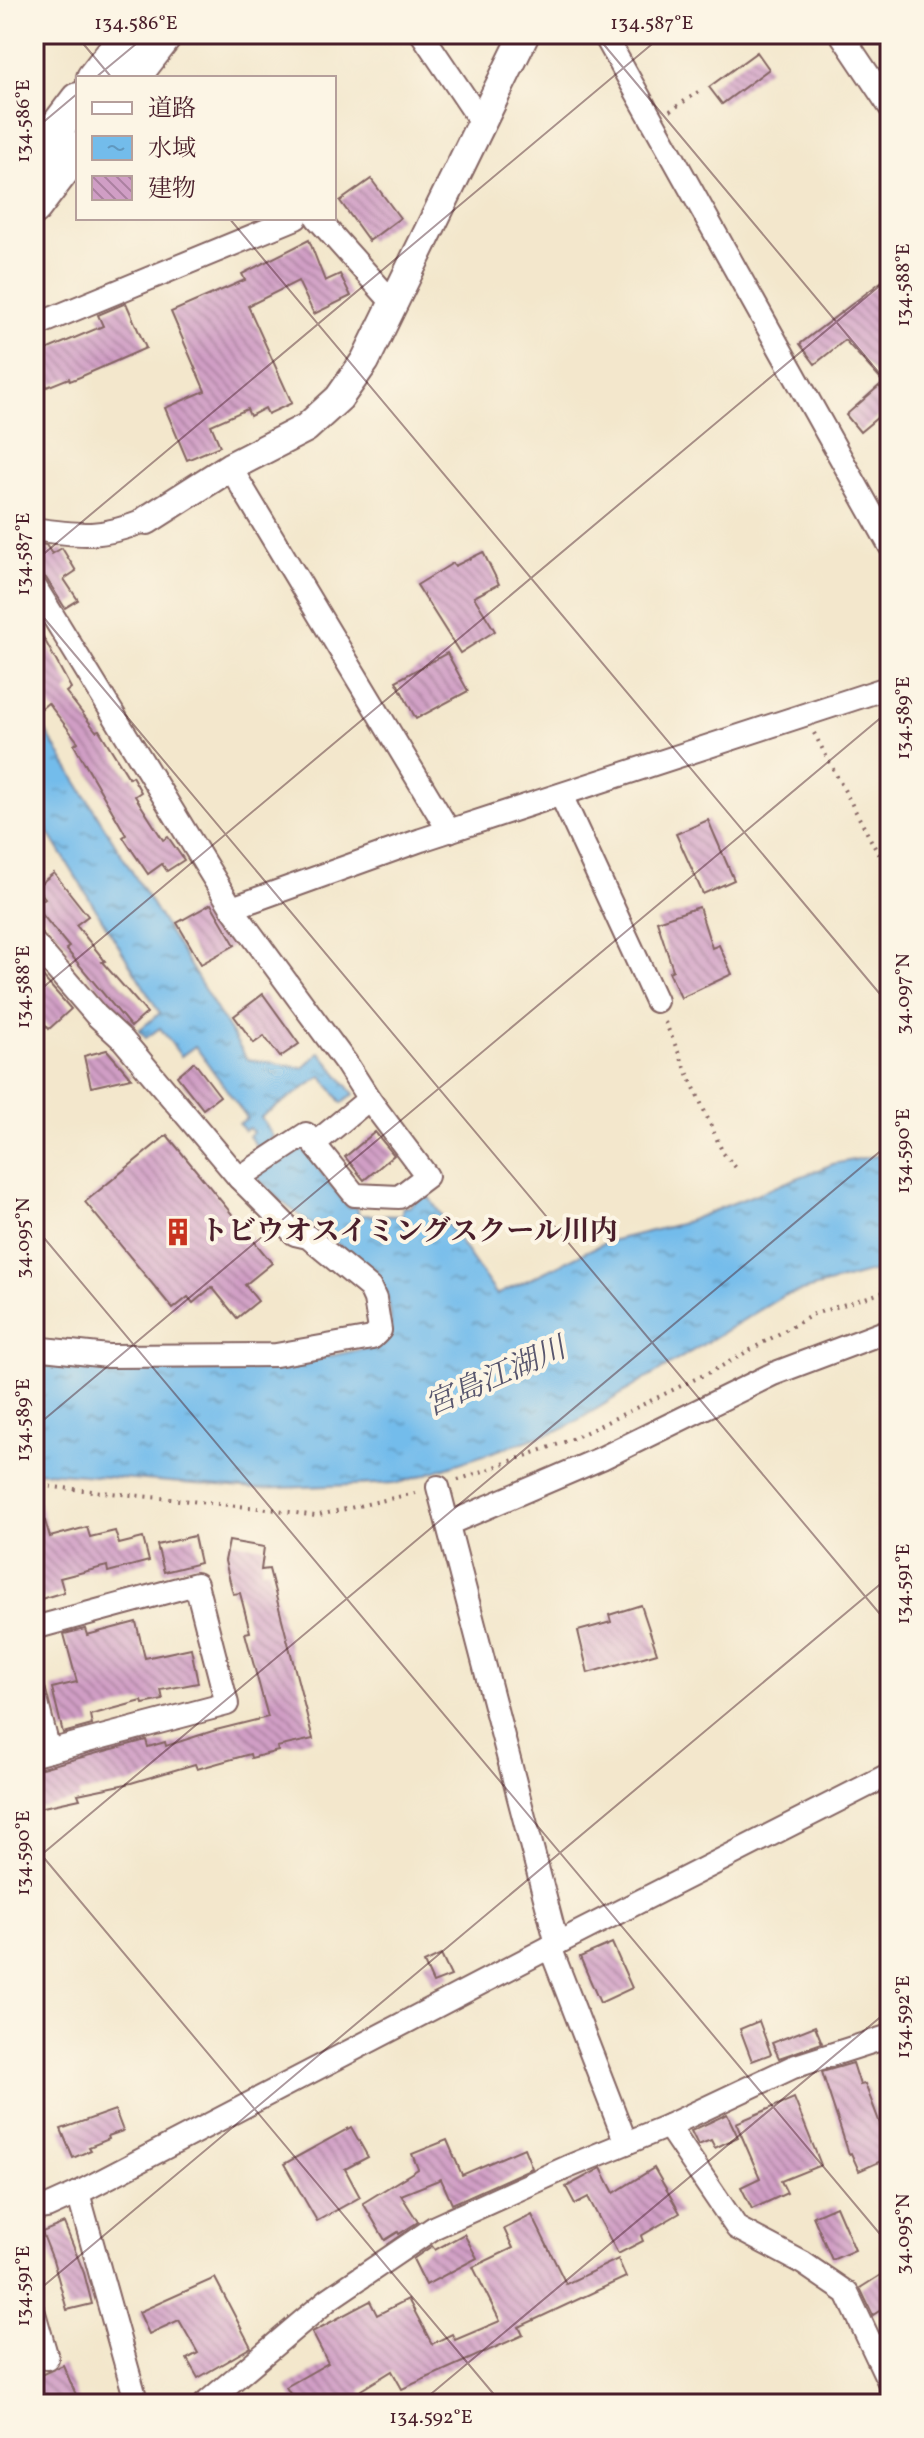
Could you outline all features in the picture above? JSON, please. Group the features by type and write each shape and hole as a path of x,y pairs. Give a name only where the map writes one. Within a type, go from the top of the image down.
{"main road":[{"path":"96,76 128,34"},
{"path":"134,76 166,34"},
{"path":"34,158 76,103"},
{"path":"34,207 76,152"}],"street":[{"path":"422,34 482,123"},
{"path":"34,529 83,536 114,533 147,520 230,467 306,428 339,398 365,361 525,34"},
{"path":"604,34 890,546"},
{"path":"841,34 890,107"},
{"path":"34,326 291,220"},
{"path":"319,220 393,303"},
{"path":"230,467 449,831"},
{"path":"34,585 232,908 427,1176 399,1197 355,1195 306,1134 239,1178"},
{"path":"232,908 449,831 890,687"},
{"path":"561,795 656,1001"},
{"path":"34,943 96,1015 123,1040 239,1178 295,1234 308,1237 370,1288 380,1330 372,1338 276,1355 108,1356 34,1348"},
{"path":"314,1144 369,1099"},
{"path":"448,1524 602,1458 773,1374 890,1330"},
{"path":"438,1487 554,1946 626,2143"},
{"path":"34,1628 196,1584 227,1704 42,1753 34,1692"},
{"path":"34,2209 47,2207 78,2193 890,1774"},
{"path":"205,2404 329,2299 435,2227 668,2126 793,2067 890,2036"},
{"path":"668,2126 737,2228 803,2263 847,2293 890,2384"},
{"path":"78,2193 137,2404"},
{"path":"34,2313 47,2358"}],"path":[{"path":"653,123 701,90"},
{"path":"805,715 890,876"},
{"path":"656,1001 723,1153 738,1170"},
{"path":"34,1485 315,1516 438,1487 570,1440 720,1367 814,1314 890,1290"}],"water":[{"path":"34,712 247,1059 303,1068 320,1052 354,1094 342,1103 322,1076 261,1117 273,1137 258,1148 249,1136 253,1132 249,1128 245,1131 239,1124 247,1118 195,1046 181,1056 160,1028 146,1038 139,1030 160,1013 34,809"},
{"name":"宮島江湖川","path":"303,1149 348,1207 357,1207 359,1215 401,1216 403,1207 409,1207 426,1193 497,1295 606,1242 680,1224 833,1164 890,1153 890,1267 783,1296 565,1428 399,1483 256,1489 34,1471 34,1366 275,1367 384,1345 390,1328 390,1308 375,1273 281,1201 254,1175"}],"building":[{"path":"757,52 769,69 722,104 709,87"},
{"path":"371,179 400,218 369,241 340,201"},
{"path":"309,240 325,281 340,274 351,296 314,314 298,281 248,306 292,403 268,414 265,408 250,416 247,409 211,425 220,446 187,460 165,408 205,391 171,312 245,280 242,274"},
{"path":"890,275 890,390 845,340 815,364 800,344"},
{"path":"126,303 146,348 70,381 69,378 47,387 34,355 103,326 98,315"},
{"path":"879,386 890,399 890,407 860,432 846,415"},
{"path":"34,543 46,545 52,554 62,548 76,571 64,579 78,600 65,608 46,578 34,571"},
{"path":"483,552 499,584 474,597 495,631 460,653 417,585 453,563 455,566"},
{"path":"34,612 41,623 37,626 71,688 66,692 96,731 99,730 129,778 132,776 141,792 135,796 163,840 168,837 184,860 167,871 162,864 148,874 123,837 126,835 74,745 78,742 48,703 42,708 34,697"},
{"path":"447,653 468,691 416,719 396,681"},
{"path":"708,820 734,880 703,894 676,834"},
{"path":"54,873 88,916 76,925 105,961 102,962 147,1013 131,1027 66,949 69,947 35,906 45,898 36,887"},
{"path":"211,904 235,945 201,964 177,923"},
{"path":"699,907 712,948 719,945 732,974 681,998 669,972 673,970 657,921"},
{"path":"34,967 71,1009 49,1029 34,1012"},
{"path":"263,994 299,1044 280,1057 264,1036 254,1043 234,1016"},
{"path":"107,1050 131,1078 91,1087 84,1056"},
{"path":"194,1062 220,1096 203,1109 177,1076"},
{"path":"375,1132 394,1155 364,1180 345,1157"},
{"name":"トビウオスイミングスクール川内","path":"167,1135 272,1263 245,1285 258,1301 237,1318 212,1287 193,1303 188,1297 173,1309 85,1202"},
{"path":"34,1502 39,1502 50,1537 87,1527 90,1537 115,1531 119,1544 143,1538 149,1561 108,1572 107,1566 60,1578 64,1592 41,1599 34,1576"},
{"path":"194,1536 200,1563 164,1572 157,1545"},
{"path":"229,1541 264,1547 261,1570 269,1569 313,1739 277,1747 278,1751 251,1758 250,1754 197,1769 195,1764 131,1783 78,1794 80,1799 34,1809 34,1770 146,1740 148,1747 165,1742 166,1746 268,1717 245,1633 250,1632 240,1593 233,1594 225,1561"},
{"path":"641,1605 657,1653 588,1673 578,1631 611,1622 609,1615"},
{"path":"136,1622 145,1658 191,1648 198,1683 161,1690 163,1700 143,1704 142,1701 90,1715 92,1725 63,1733 52,1688 77,1682 64,1634 85,1629 87,1635"},
{"path":"612,1943 632,1988 600,2003 580,1957"},
{"path":"441,1955 451,1976 433,1983 424,1963"},
{"path":"759,2021 771,2054 752,2061 740,2029"},
{"path":"815,2026 822,2043 779,2058 772,2043"},
{"path":"853,2063 860,2085 865,2084 884,2134 890,2131 890,2157 859,2171 849,2154 822,2072"},
{"path":"794,2098 821,2165 781,2181 787,2193 752,2209 741,2187 760,2178 736,2123"},
{"path":"115,2110 123,2131 108,2136 109,2139 73,2158 61,2129"},
{"path":"727,2114 738,2137 715,2148 711,2140 698,2145 691,2131"},
{"path":"351,2127 368,2157 345,2169 360,2197 317,2221 284,2164"},
{"path":"447,2140 462,2175 524,2148 532,2168 452,2204 441,2179 401,2195 418,2222 385,2240 363,2203 418,2169 412,2154"},
{"path":"601,2168 614,2193 654,2168 680,2213 641,2236 643,2241 618,2254 588,2197 575,2204 566,2187"},
{"path":"836,2206 855,2250 832,2260 813,2216"},
{"path":"532,2215 566,2284 618,2259 626,2277 519,2327 523,2335 402,2389 392,2371 361,2390 369,2404 296,2404 286,2387 328,2363 312,2332 370,2301 377,2315 408,2299 432,2344 452,2334 455,2340 500,2321 473,2267 513,2248 504,2229"},
{"path":"64,2223 84,2273 92,2304 67,2310 42,2232"},
{"path":"464,2234 477,2258 426,2285 413,2259 432,2246 435,2250"},
{"path":"890,2269 890,2304 873,2315 860,2288"},
{"path":"215,2278 251,2347 198,2378 187,2359 198,2353 179,2320 149,2334 139,2312"},
{"path":"63,2365 80,2404 34,2404 34,2378"}],"place":[{"name":"トビウオスイミングスクール川内","path":"178,1232"}]}
